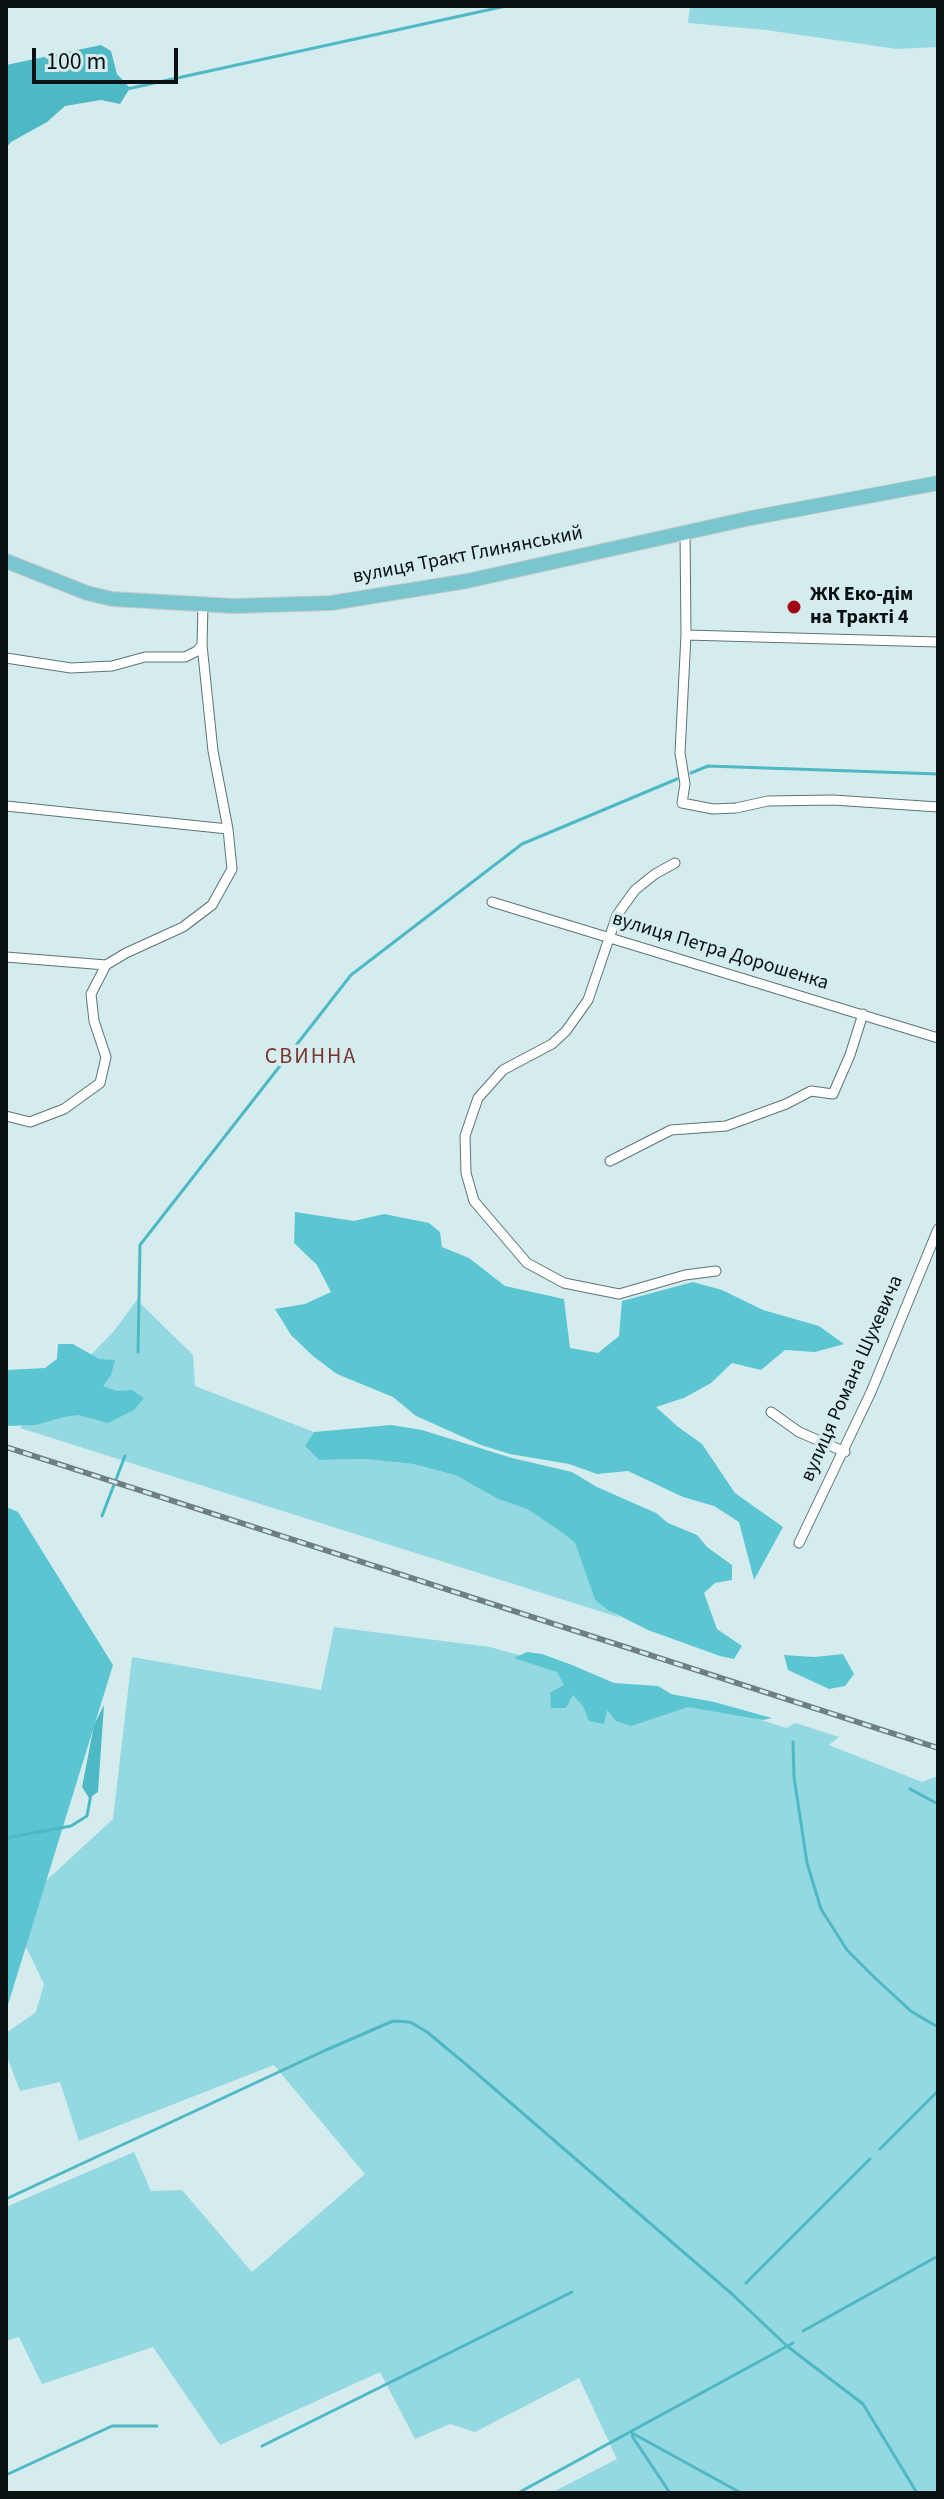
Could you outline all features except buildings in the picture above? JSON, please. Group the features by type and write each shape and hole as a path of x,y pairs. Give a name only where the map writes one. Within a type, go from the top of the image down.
{"main road":[{"name":"вулиця Тракт Глинянський","path":"6,561 87,593 112,599 203,605 331,603 467,581 850,497 938,483"}],"street":[{"path":"685,532 686,635 680,753 685,784 682,803 713,809 768,801 833,800 938,807"},
{"path":"6,1116 30,1122 64,1109 100,1083 106,1057 94,1021 91,994 106,965 183,927 212,905 232,869 228,829 213,751 202,645 203,605"},
{"path":"686,635 938,642"},
{"path":"6,658 71,668 112,666 145,657 185,657 202,645"},
{"path":"6,806 228,829"},
{"path":"675,863 635,890 617,915 588,1000 566,1031 552,1044 503,1070 478,1098 465,1136 466,1173 474,1201 527,1263 564,1283 619,1294 685,1275 716,1271"},
{"name":"вулиця Петра Дорошенка","path":"492,902 938,1038"},
{"path":"6,957 106,965"},
{"path":"610,1161 671,1130 726,1126 786,1104 811,1091 833,1094 863,1014"},
{"name":"вулиця Романа Шухевича","path":"799,1543 845,1452 938,1229"},
{"path":"771,1412 799,1432 845,1452"}],"shaded area":[{"path":"690,6 938,6 938,47 897,49 766,30 688,23"},
{"path":"101,45 111,51 117,74 130,88 120,104 101,100 65,106 47,122 6,148 6,65"},
{"path":"295,1212 354,1221 384,1214 429,1223 440,1232 442,1247 469,1258 505,1286 564,1299 570,1348 598,1353 619,1336 622,1301 693,1282 722,1290 763,1310 819,1326 844,1344 815,1352 785,1350 761,1370 732,1363 711,1383 684,1398 656,1407 702,1444 735,1493 783,1527 754,1580 739,1522 714,1506 683,1497 628,1471 597,1474 569,1464 510,1454 481,1445 416,1416 393,1397 337,1374 313,1356 291,1335 275,1309 305,1304 331,1292 317,1265 294,1243"},
{"path":"137,1300 193,1355 195,1386 314,1432 305,1446 319,1460 365,1459 413,1464 457,1476 498,1499 527,1509 575,1543 595,1600 621,1618 20,1428 114,1331"},
{"path":"58,1344 73,1344 99,1359 115,1360 111,1375 103,1386 117,1391 132,1390 144,1398 134,1410 108,1423 78,1415 36,1425 6,1426 6,1370 45,1368 57,1359"},
{"path":"391,1425 422,1430 512,1458 572,1472 697,1535 707,1547 732,1565 732,1580 715,1583 704,1593 717,1629 742,1646 734,1659 648,1630 608,1610 595,1600 575,1543 527,1509 498,1499 457,1476 443,1472 413,1464 365,1459 319,1460 305,1446 314,1432"},
{"path":"6,1507 18,1512 113,1665 6,2011"},
{"path":"334,1627 490,1647 576,1671 611,1701 708,1704 787,1728 795,1723 839,1737 829,1745 922,1782 938,1776 938,2493 551,2493 617,2459 579,2378 475,2432 450,2424 415,2439 380,2372 220,2445 153,2347 42,2384 19,2337 6,2341 6,2207 134,2152 151,2191 182,2190 252,2272 365,2174 274,2065 79,2141 60,2082 20,2091 6,2054 6,2033 36,2012 44,1984 10,1914 113,1819 132,1657 321,1690"},
{"path":"527,1652 542,1654 614,1683 658,1686 671,1694 772,1718 763,1720 688,1707 631,1726 616,1721 607,1710 604,1724 589,1721 583,1706 573,1695 566,1708 551,1708 550,1693 564,1685 557,1672 514,1658"},
{"path":"843,1654 854,1674 845,1686 829,1689 788,1670 784,1655 814,1657"},
{"path":"104,1705 98,1792 89,1798 82,1787 94,1725"}],"waterway":[{"path":"127,89 506,6"},
{"path":"691,773 708,766 938,774"},
{"path":"138,1352 140,1245 351,975 522,844 677,779"},
{"path":"102,1516 125,1456"},
{"path":"793,1742 794,1777 807,1863 821,1909 847,1950 912,2012 938,2027"},
{"path":"910,1789 938,1804"},
{"path":"6,1838 71,1826 87,1816 91,1794"},
{"path":"6,2199 326,2050 393,2021 410,2022 468,2066 732,2294 787,2346 863,2404 917,2493"},
{"path":"880,2149 938,2091"},
{"path":"746,2283 870,2159"},
{"path":"803,2331 938,2256"},
{"path":"262,2446 572,2292"},
{"path":"518,2493 793,2343"},
{"path":"6,2475 112,2426 157,2426"},
{"path":"632,2433 741,2493"},
{"path":"632,2436 670,2493"}],"railway":[{"path":"6,1447 938,1748"}],"place":[{"name":"ЖК Еко-дім на Тракті 4","path":"794,607"}],"district":[{"name":"СВИННА","path":"311,1058"}]}
